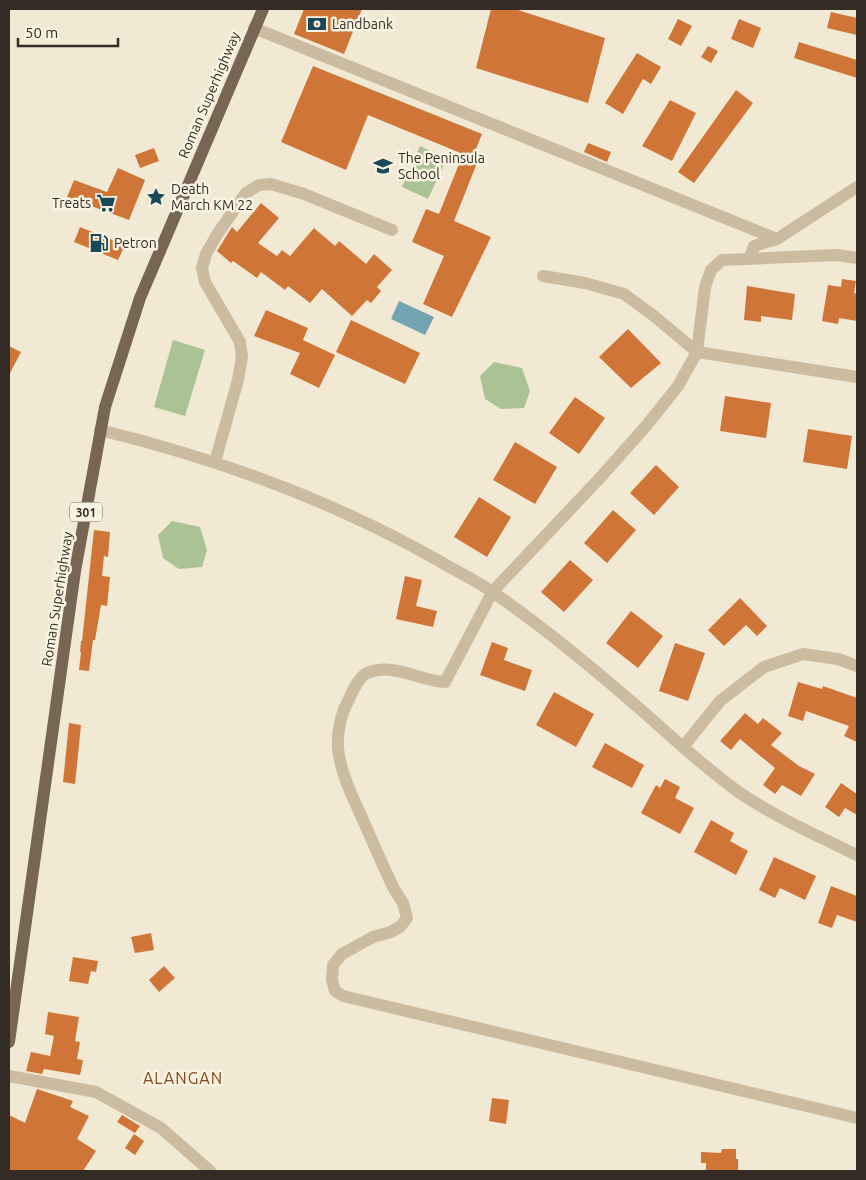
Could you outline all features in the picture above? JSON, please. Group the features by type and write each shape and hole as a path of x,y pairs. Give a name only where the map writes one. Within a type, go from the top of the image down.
{"main road":[{"name":"Roman Superhighway","path":"9,1042 75,571 105,406 140,298 263,9"}],"street":[{"path":"254,28 777,239"},
{"path":"216,462 231,408 242,357 240,342 205,282 202,268 206,254 218,233 246,193 259,185 271,184 304,194 392,230"},
{"path":"750,258 754,246 777,239 857,187"},
{"path":"857,258 837,255 722,260 711,270 705,287 697,352 678,386 646,426 493,592 446,682 435,682 394,670 374,671 365,673 354,688 341,717 338,750 346,782 394,889 403,903 407,918 401,926 391,932 373,937 342,954 333,965 332,980 335,991 343,996 857,1118"},
{"path":"543,276 585,283 624,294 697,352 857,376"},
{"path":"100,430 158,444 216,462 283,487 356,518 420,550 493,592 567,648 683,747 741,793 792,824 857,855"},
{"path":"683,747 720,701 764,667 803,654 838,659 857,666"},
{"path":"9,1076 96,1092 161,1128 210,1171"}],"green space":[{"path":"420,146 447,158 428,199 402,187"},
{"path":"173,340 205,350 185,416 154,407"},
{"path":"494,362 522,368 530,391 524,408 501,409 485,399 480,376"},
{"path":"172,521 200,527 207,550 202,567 179,569 163,558 158,535"}],"water":[{"path":"399,301 434,317 425,335 391,319"}],"building":[{"path":"304,9 362,9 344,54 294,34"},
{"path":"491,9 515,9 605,38 588,103 476,68"},
{"path":"831,12 857,18 857,35 827,28"},
{"path":"678,19 692,26 681,46 668,39"},
{"path":"739,19 761,28 753,48 731,39"},
{"path":"799,42 857,60 857,78 794,58"},
{"path":"708,46 718,51 711,63 701,57"},
{"path":"637,53 661,67 651,84 643,79 623,114 605,103"},
{"path":"313,66 482,134 471,161 477,163 454,221 491,237 452,317 423,304 444,256 412,242 426,209 439,214 463,154 368,115 346,170 281,142"},
{"path":"736,90 753,103 694,183 678,172"},
{"path":"670,100 696,113 672,161 642,146"},
{"path":"588,143 611,152 607,162 584,152"},
{"path":"154,148 159,161 140,168 135,155"},
{"path":"118,168 145,180 129,220 67,197 74,180 107,192"},
{"path":"261,203 279,218 258,243 277,256 282,250 290,256 314,228 335,246 339,241 366,264 374,254 392,270 377,287 381,291 371,303 367,300 352,316 322,289 310,303 288,286 285,290 261,272 257,278 233,261 231,263 217,251 232,227 237,232"},
{"name":"Petron","path":"80,227 125,245 118,260 74,242"},
{"path":"842,279 856,281 854,293 857,294 857,321 839,318 838,324 822,321 828,285 841,287"},
{"path":"747,286 795,294 792,320 761,316 761,322 744,320"},
{"path":"266,310 308,328 303,340 335,355 319,388 290,374 300,353 254,336"},
{"path":"351,320 420,353 405,384 336,352"},
{"path":"628,329 661,363 631,388 599,357"},
{"path":"9,346 21,352 9,375"},
{"path":"725,396 771,403 766,438 720,431"},
{"path":"575,397 605,418 579,454 549,433"},
{"path":"808,429 852,436 847,469 803,462"},
{"path":"515,442 557,467 535,504 493,480"},
{"path":"656,465 679,487 654,515 630,493"},
{"path":"479,497 511,517 487,557 454,537"},
{"path":"613,510 636,530 607,563 584,543"},
{"path":"94,530 110,532 108,557 104,556 102,576 110,577 107,606 101,605 95,640 93,640 89,671 79,670"},
{"path":"570,560 593,580 564,612 541,592"},
{"path":"405,576 422,580 416,606 437,611 433,627 396,619"},
{"path":"740,598 767,626 757,636 746,625 724,646 708,630"},
{"path":"631,611 663,636 638,668 606,643"},
{"path":"492,642 508,648 504,660 532,670 525,691 480,675"},
{"path":"675,643 705,653 688,701 659,691"},
{"path":"798,682 822,689 823,686 857,698 857,742 844,736 849,726 806,711 803,721 788,716"},
{"path":"554,692 594,714 576,747 536,725"},
{"path":"745,713 758,724 763,718 782,733 771,745 799,766 815,774 801,796 782,785 775,794 763,785 775,768 740,739 731,750 720,741"},
{"path":"69,723 81,725 75,784 63,782"},
{"path":"605,743 644,765 632,788 592,767"},
{"path":"665,779 680,787 675,798 694,808 680,834 641,813 656,785 660,788"},
{"path":"841,783 857,794 857,815 845,808 839,817 825,807"},
{"path":"711,820 734,833 730,841 748,851 736,875 694,852"},
{"path":"774,857 816,876 805,900 780,888 775,898 759,890"},
{"path":"831,886 857,896 857,922 837,915 832,928 818,923"},
{"path":"151,933 154,950 135,953 131,937"},
{"path":"73,957 98,961 96,972 91,971 88,984 69,981"},
{"path":"164,966 175,978 159,992 149,980"},
{"path":"48,1012 79,1017 75,1041 80,1042 77,1059 83,1060 80,1075 44,1069 42,1074 26,1071 31,1052 50,1056 54,1036 45,1034"},
{"path":"37,1089 73,1101 70,1107 89,1116 77,1139 96,1151 83,1171 9,1171 9,1115 25,1123"},
{"path":"492,1098 509,1100 506,1124 489,1121"},
{"path":"122,1115 140,1126 135,1133 117,1122"},
{"path":"134,1134 144,1141 135,1155 125,1148"},
{"path":"722,1149 736,1149 738,1171 706,1171 706,1163 701,1163 701,1152 721,1153"}],"place":[{"name":"Landbank","path":"317,24"},
{"name":"The Peninsula School","path":"383,166"},
{"name":"Death March KM 22","path":"156,197"},
{"name":"Treats","path":"106,203"},
{"name":"Petron","path":"99,243"}],"district":[{"name":"ALANGAN","path":"183,1078"}]}
